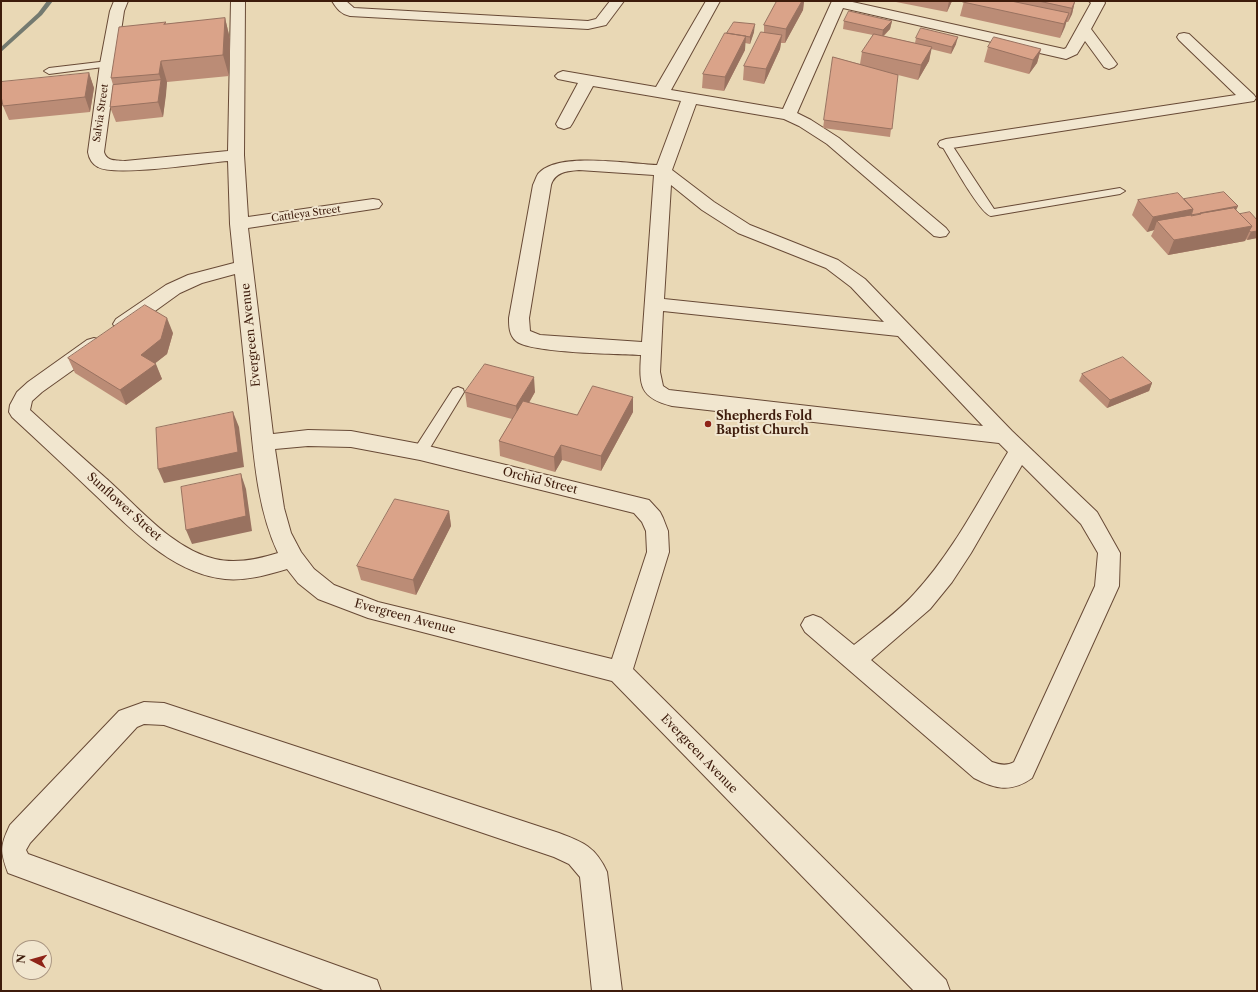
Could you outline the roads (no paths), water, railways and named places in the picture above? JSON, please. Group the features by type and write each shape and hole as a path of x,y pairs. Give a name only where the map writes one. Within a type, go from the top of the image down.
{"street":[{"name":"Salvia Street","path":"122,1 117,11 108,64 96,152 98,159 104,164 125,166 236,155"},
{"name":"Evergreen Avenue","path":"238,1 236,155 239,224 243,266 263,443 273,508 280,533 292,558 306,576 326,592 376,612 620,672 935,991"},
{"path":"339,1 343,7 350,12 588,25 601,22 616,1"},
{"path":"661,93 713,1"},
{"path":"788,115 838,2 1058,54 1066,54 1072,51 1097,2"},
{"path":"1084,30 1109,64"},
{"path":"946,144 1248,98 1184,37"},
{"path":"563,76 788,115 805,123 833,141 940,232"},
{"path":"564,124 588,80"},
{"path":"690,99 663,171 651,350 651,384 656,392 667,398 1012,443"},
{"path":"651,350 540,342 521,336 518,328 542,185 546,176 555,169 579,165 663,171 708,206 744,229 832,264 846,273 858,283 1012,443 1089,518 1109,553 1107,586 1023,770 1017,775 1007,778 996,776 983,770 813,625"},
{"name":"Cattleya Street","path":"239,224 374,204"},
{"name":"Sunflower Street","path":"243,266 195,279 173,289 150,304 35,387 24,397 20,405 20,412 155,537 188,559 216,569 243,569 270,566 292,558"},
{"path":"654,304 903,330"},
{"name":"Orchid Street","path":"263,443 308,438 351,439 420,452 641,506 652,518 657,531 658,552 620,672"},
{"path":"854,660 922,602 944,575 963,548 1012,443"},
{"path":"366,991 18,864 11,849 20,834 128,719 144,713 164,714 559,846 579,855 593,872 607,991"}],"lane":[{"path":"49,71 108,64"},
{"path":"946,144 979,197 991,213 1120,191"},
{"path":"420,452 458,392"}],"waterway":[{"path":"1,50 40,14 50,1"}],"place":[{"name":"Shepherds Fold Baptist Church","path":"708,424"}]}
